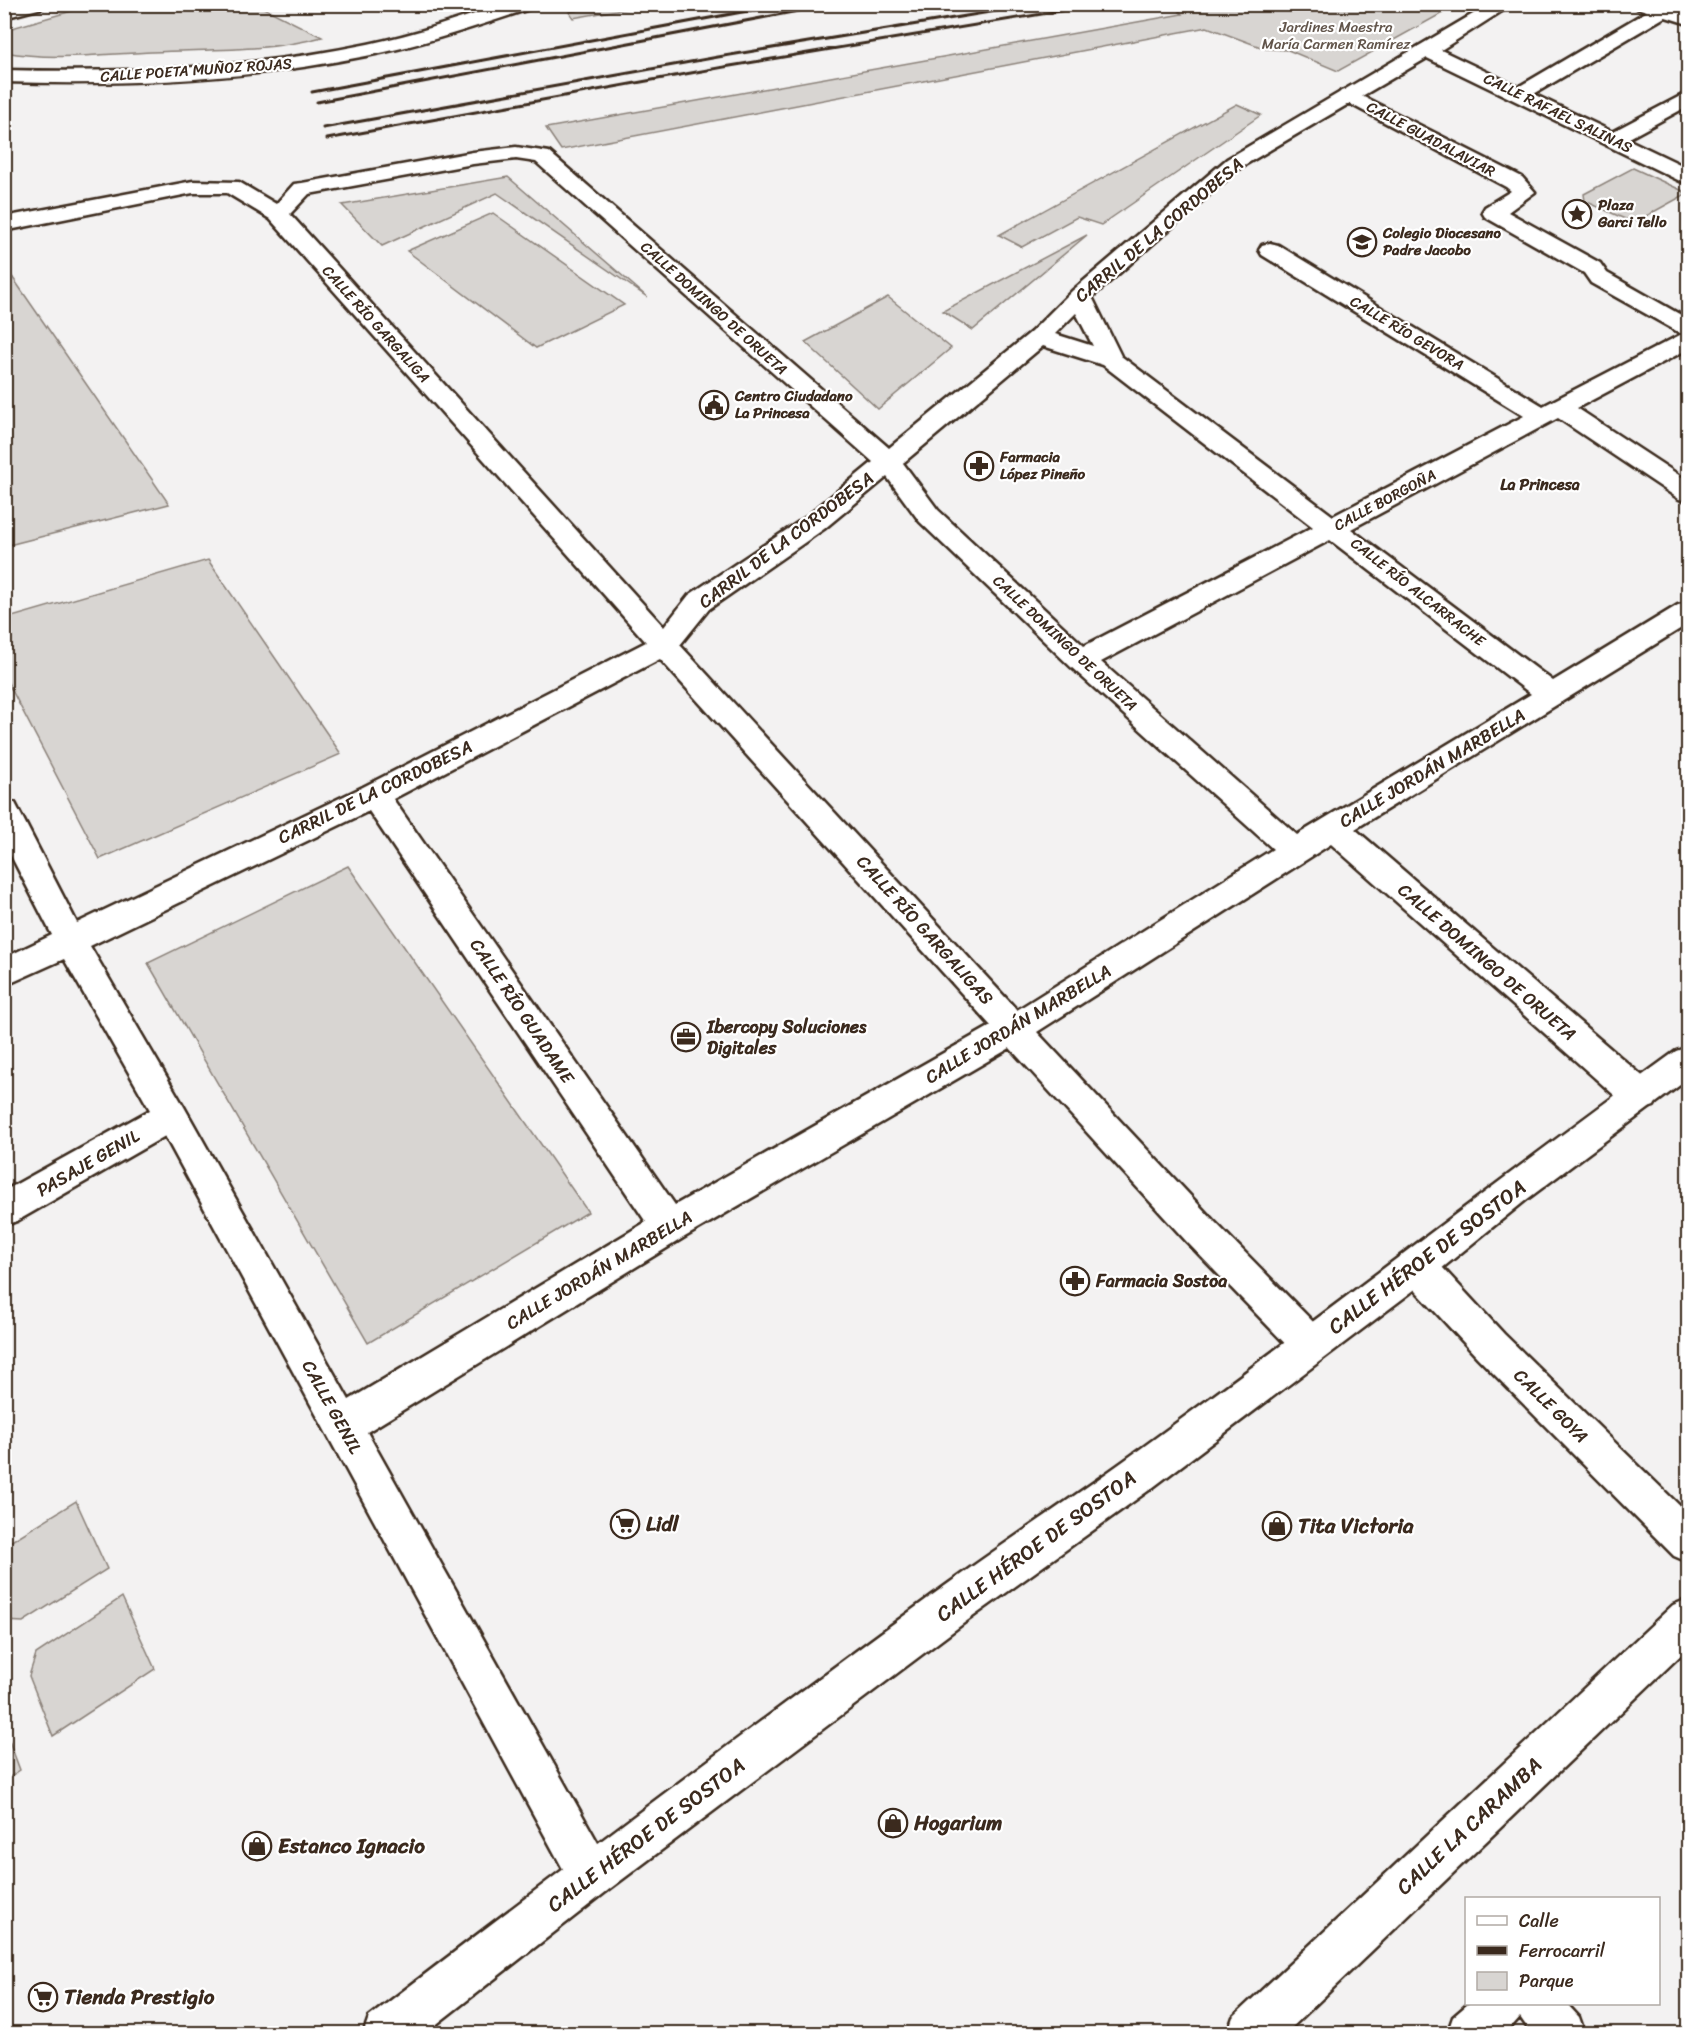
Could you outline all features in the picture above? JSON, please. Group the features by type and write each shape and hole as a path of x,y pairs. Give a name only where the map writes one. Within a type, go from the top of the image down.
{"street":[{"path":"4,12 35,4"},
{"name":"CALLE POETA MUÑOZ ROJAS","path":"4,76 61,78 141,76 275,66 369,50 525,4"},
{"name":"CARRIL DE LA CORDOBESA","path":"4,973 374,795 664,645 699,602 815,523 1039,337 1080,296 1234,163 1504,4"},
{"path":"1520,94 1653,7 1689,18"},
{"name":"CALLE RAFAEL SALINAS","path":"1426,50 1689,176"},
{"name":"CALLE GUADALAVIAR","path":"1348,95 1514,182 1524,192 1493,212 1592,268 1599,278 1689,328"},
{"path":"1613,139 1689,98"},
{"name":"CALLE DOMINGO DE ORUETA","path":"278,214 302,189 474,158 516,153 542,156 889,462 930,516 1081,660 1295,851"},
{"name":"CALLE RÍO GARGALIGA","path":"4,224 193,187 231,187 278,214 664,645"},
{"name":"CALLE RÍO GEVORA","path":"1270,250 1689,493"},
{"name":"CALLE RÍO ALCARRACHE","path":"1080,296 1111,360"},
{"name":"CALLE RÍO ALCARRACHE","path":"1039,337 1111,360 1334,527 1552,695"},
{"name":"CALLE BORGOÑA","path":"1081,660 1689,340"},
{"name":"CALLE JORDÁN MARBELLA","path":"342,1426 670,1227 1014,1029 1295,851 1689,612"},
{"name":"CALLE RÍO GARGALIGAS","path":"664,645 1200,1231 1311,1345"},
{"name":"CALLE RÍO GUADAME","path":"374,795 670,1227"},
{"name":"CALLE GENIL","path":"4,811 70,940 171,1115 591,1875"},
{"name":"CALLE DOMINGO DE ORUETA","path":"1334,828 1607,1068 1642,1096"},
{"name":"CALLE HÉROE DE SOSTOA","path":"386,2034 591,1875 949,1608 1138,1474 1417,1266 1514,1189 1689,1061"},
{"name":"PASAJE GENIL","path":"4,1210 171,1115"},
{"name":"CALLE GOYA","path":"1417,1266 1491,1346 1689,1542"},
{"name":"CALLE LA CARAMBA","path":"1250,2034 1689,1620"},
{"path":"1470,2034 1501,2005"},
{"path":"1539,2005 1562,2034"}],"green space":[{"path":"96,4 258,5 322,37 281,45 238,49 59,56 5,52 5,30"},
{"name":"Jardines Maestra María Carmen Ramírez","path":"1222,4 1457,5 1338,71 1288,50 1266,49 1207,27 561,150 546,128 1182,14 1174,6 1198,8"},
{"path":"609,5 646,5 573,18 569,12"},
{"path":"1237,104 1261,115 1101,225 1077,217 1022,247 999,235"},
{"path":"1633,168 1686,194 1639,220 1627,220 1585,201 1584,194"},
{"path":"508,177 647,297 497,193 382,246 342,205"},
{"path":"493,213 624,305 536,348 407,251"},
{"path":"1087,235 973,330 943,311"},
{"path":"4,265 169,504 5,546"},
{"path":"888,297 951,348 878,409 805,342"},
{"path":"208,560 341,754 100,859 5,677 5,619"},
{"path":"348,866 588,1212 368,1343 148,963"},
{"path":"76,1501 107,1569 23,1622 5,1621 5,1545"},
{"path":"122,1597 155,1669 53,1736 29,1676 36,1654"},
{"path":"5,1730 20,1770 4,1780"}],"railway":[{"path":"312,92 785,4"},
{"path":"317,102 835,4"},
{"path":"323,128 718,57 1038,4"},
{"path":"327,139 724,67 1102,4"}],"place":[{"name":"Plaza Garci Tello","path":"1577,214"},
{"name":"Colegio Diocesano Padre Jacobo","path":"1362,242"},
{"name":"Centro Ciudadano La Princesa","path":"714,405"},
{"name":"Farmacia López Pineño","path":"979,466"},
{"name":"Ibercopy Soluciones Digitales","path":"686,1037"},
{"name":"Farmacia Sostoa","path":"1075,1281"},
{"name":"Lidl","path":"625,1524"},
{"name":"Tita Victoria","path":"1277,1526"},
{"name":"Hogarium","path":"893,1823"},
{"name":"Estanco Ignacio","path":"257,1846"},
{"name":"Tienda Prestigio","path":"43,1997"}],"district":[{"name":"La Princesa","path":"1540,484"}]}
